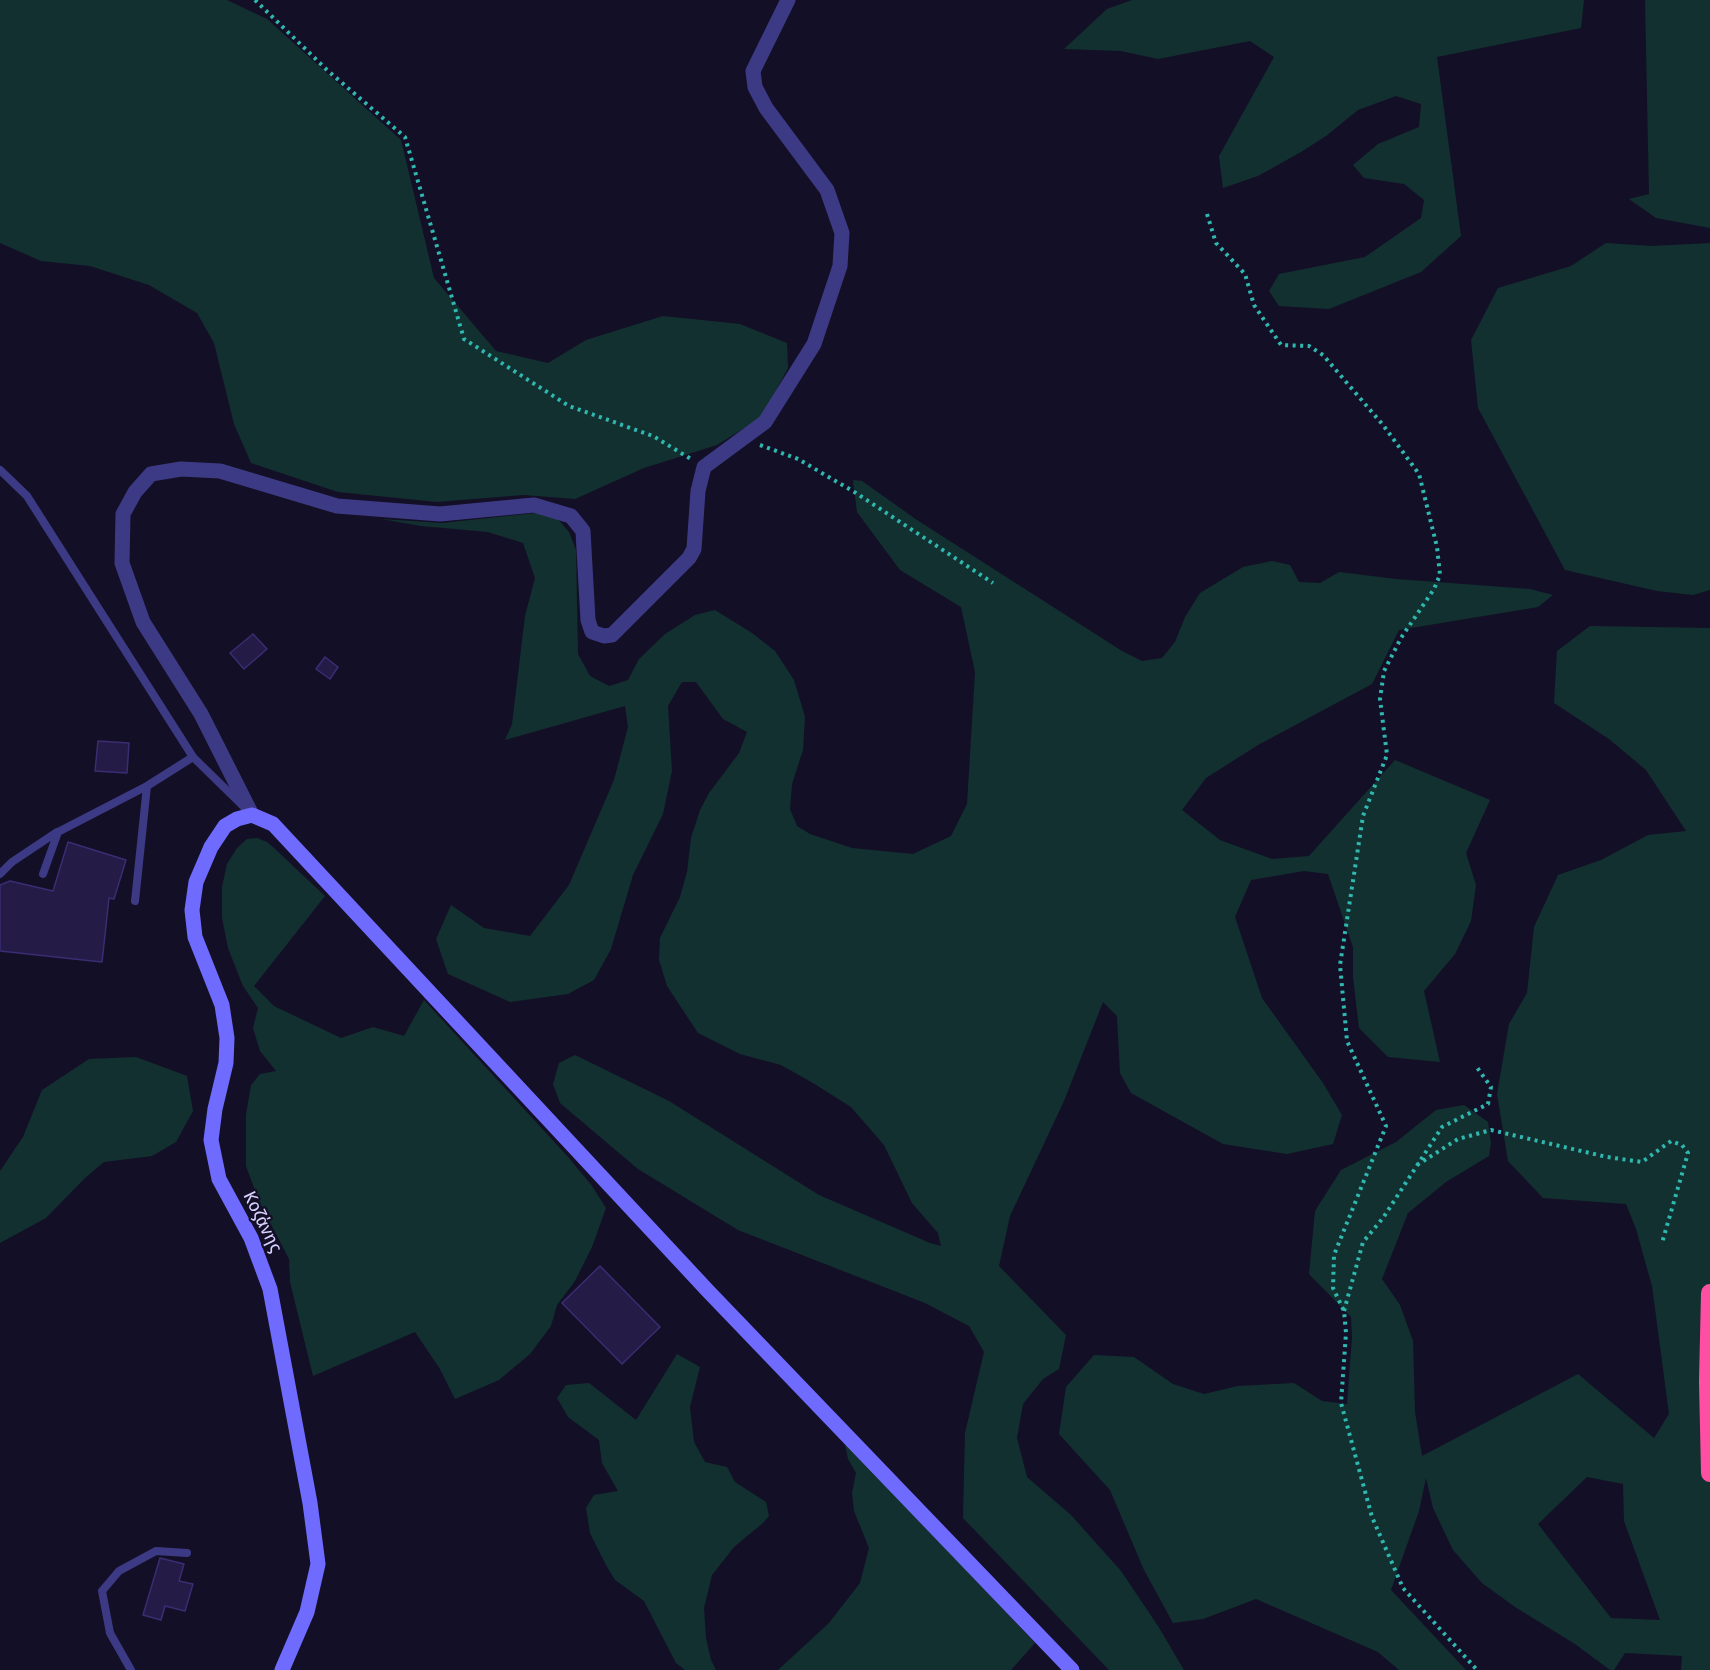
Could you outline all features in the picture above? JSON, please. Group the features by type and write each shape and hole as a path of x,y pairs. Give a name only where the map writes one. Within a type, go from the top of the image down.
{"highway":[{"path":"1710,1293 1708,1381 1710,1473"}],"street":[{"path":"788,0 753,71 755,87 766,108 827,190 842,232 840,266 814,344 765,422 704,467 698,490 693,549 689,558 612,634 603,636 592,632 588,620 583,531 571,516 534,505 440,514 337,506 220,471 181,469 152,474 135,492 123,514 122,563 143,622 201,714 252,815 273,824 700,1282 1072,1670"},
{"name":"Κοζάνης","path":"252,815 237,819 225,826 211,847 196,882 192,910 195,937 222,1005 227,1038 226,1064 211,1140 219,1179 251,1238 270,1289 310,1503 318,1564 307,1612 282,1670"}],"lane":[{"path":"0,470 27,496 193,757 252,815"},
{"path":"0,874 12,862 58,832 147,786 193,757"},
{"path":"135,901 147,786"},
{"path":"43,874 58,832"},
{"path":"131,1670 110,1633 102,1592 119,1571 156,1551 188,1553"}],"path":[{"path":"255,0 327,70 405,137 465,339 569,406 653,436 704,467"},
{"path":"1207,214 1216,243 1245,274 1254,304 1281,345 1309,346 1323,355 1383,425 1419,474 1437,547 1440,575 1434,589 1401,638 1384,671 1380,699 1387,755 1363,816 1340,965 1347,1041 1386,1126 1334,1255 1333,1288 1344,1311"},
{"path":"744,438 807,464 856,493 993,584"},
{"path":"1476,1066 1491,1087 1488,1104 1442,1127 1383,1218 1363,1242 1344,1311 1346,1334 1341,1403 1372,1516 1403,1588 1477,1670"},
{"path":"1417,1165 1458,1138 1491,1130 1607,1157 1642,1162 1671,1141 1682,1145 1688,1153 1662,1243"}],"green space":[{"path":"0,0 227,0 267,19 401,140 434,278 496,351 548,363 586,340 663,316 740,324 787,343 788,368 762,417 717,445 644,468 575,499 523,495 437,502 338,492 251,463 234,424 214,343 197,313 149,285 90,266 41,261 0,243"},
{"path":"1132,0 1584,0 1581,28 1437,57 1461,236 1421,272 1329,309 1279,306 1269,291 1279,274 1365,257 1421,218 1424,200 1404,184 1364,178 1353,165 1378,144 1419,127 1421,104 1396,96 1358,110 1326,136 1301,152 1258,176 1223,188 1219,156 1274,57 1250,41 1158,59 1121,51 1064,49 1107,9"},
{"path":"1645,0 1710,0 1710,228 1656,218 1629,199 1649,194"},
{"path":"1606,243 1651,246 1710,243 1710,590 1693,595 1657,591 1565,570 1478,408 1471,340 1498,288 1571,266"},
{"path":"853,480 862,481 917,520 1122,651 1142,661 1162,658 1175,642 1185,617 1200,593 1243,567 1272,561 1290,565 1299,582 1320,583 1339,572 1396,579 1530,589 1553,595 1538,607 1399,630 1372,684 1258,745 1206,778 1182,810 1220,840 1272,859 1309,856 1395,760 1490,800 1466,853 1476,885 1471,921 1455,954 1424,991 1440,1062 1388,1057 1359,1028 1353,977 1353,947 1328,874 1304,871 1251,880 1235,917 1262,998 1323,1083 1342,1115 1333,1144 1287,1154 1223,1144 1131,1093 1120,1073 1117,1016 1103,1002 1064,1101 1010,1216 999,1266 1066,1335 1059,1369 1043,1379 1023,1404 1017,1438 1027,1477 1071,1515 1121,1571 1184,1670 1109,1670 963,1518 965,1433 984,1352 969,1326 925,1303 738,1230 638,1169 560,1103 553,1084 559,1063 575,1055 669,1101 819,1195 941,1246 938,1233 912,1203 884,1145 851,1107 781,1065 740,1054 698,1033 667,986 659,960 660,938 680,897 687,872 691,838 700,810 709,793 739,753 747,732 723,719 696,682 682,682 668,706 672,771 663,814 633,875 611,949 594,980 568,994 510,1002 448,974 436,939 451,905 484,928 530,936 569,885 614,780 628,727 625,706 505,740 512,724 525,616 535,578 523,543 488,532 421,526 381,519 442,523 535,513 557,518 569,532 576,550 578,654 590,676 609,686 628,680 639,659 665,634 695,615 715,610 752,633 775,651 794,680 805,717 803,750 792,784 790,809 797,826 810,834 852,848 913,854 951,836 967,804 975,672 961,607 900,570 857,512"},
{"path":"1590,626 1710,628 1710,1670 1681,1670 1682,1656 1625,1653 1614,1670 1610,1670 1575,1644 1515,1607 1482,1583 1453,1550 1433,1508 1426,1478 1419,1511 1391,1590 1466,1670 1399,1670 1378,1652 1256,1599 1203,1619 1173,1623 1144,1570 1110,1490 1059,1434 1066,1387 1094,1355 1134,1357 1173,1384 1204,1394 1238,1386 1294,1383 1322,1401 1347,1404 1352,1337 1351,1317 1309,1274 1315,1211 1341,1170 1396,1142 1436,1110 1464,1105 1488,1122 1491,1143 1489,1156 1446,1182 1408,1213 1382,1279 1400,1305 1413,1341 1415,1412 1422,1456 1578,1374 1654,1438 1669,1414 1652,1286 1636,1229 1626,1204 1543,1198 1508,1161 1497,1094 1509,1024 1527,993 1534,927 1558,875 1601,860 1648,835 1686,831 1646,770 1609,739 1554,703 1557,651","holes":["1587,1477 1623,1484 1624,1521 1660,1620 1611,1618 1538,1524"]},
{"path":"257,838 267,842 325,896 254,986 274,1006 341,1038 373,1027 404,1036 424,1000 569,1158 592,1186 606,1208 592,1247 575,1281 557,1305 551,1326 530,1354 499,1380 455,1399 440,1369 415,1332 313,1376 290,1282 289,1259 259,1201 246,1166 246,1115 251,1085 260,1074 276,1071 260,1051 253,1028 258,1008 243,986 228,948 222,918 222,887 227,864 237,848 247,839"},
{"path":"136,1057 187,1076 193,1111 176,1142 152,1156 104,1162 46,1218 0,1243 0,1171 23,1137 42,1090 89,1059"},
{"path":"677,1354 700,1367 690,1407 694,1442 705,1462 727,1467 735,1482 766,1502 769,1516 734,1547 712,1575 704,1608 706,1638 716,1670 685,1670 676,1663 644,1601 615,1580 606,1565 590,1533 586,1508 594,1495 618,1491 602,1463 599,1440 568,1417 557,1398 566,1385 589,1383 636,1420"},
{"path":"844,1439 1035,1643 1011,1670 778,1670 829,1623 860,1583 869,1548 854,1511 852,1493 856,1473 848,1459"}],"building":[{"path":"253,634 267,649 244,669 230,653"},
{"path":"325,657 338,667 330,679 316,669"},
{"path":"98,741 129,743 127,773 95,771"},
{"path":"68,842 126,860 114,899 109,898 102,962 0,951 0,885 10,881 53,891"},
{"path":"600,1266 660,1327 622,1364 562,1303"},
{"path":"160,1558 184,1564 179,1581 193,1584 185,1611 165,1606 161,1620 143,1615"}]}
